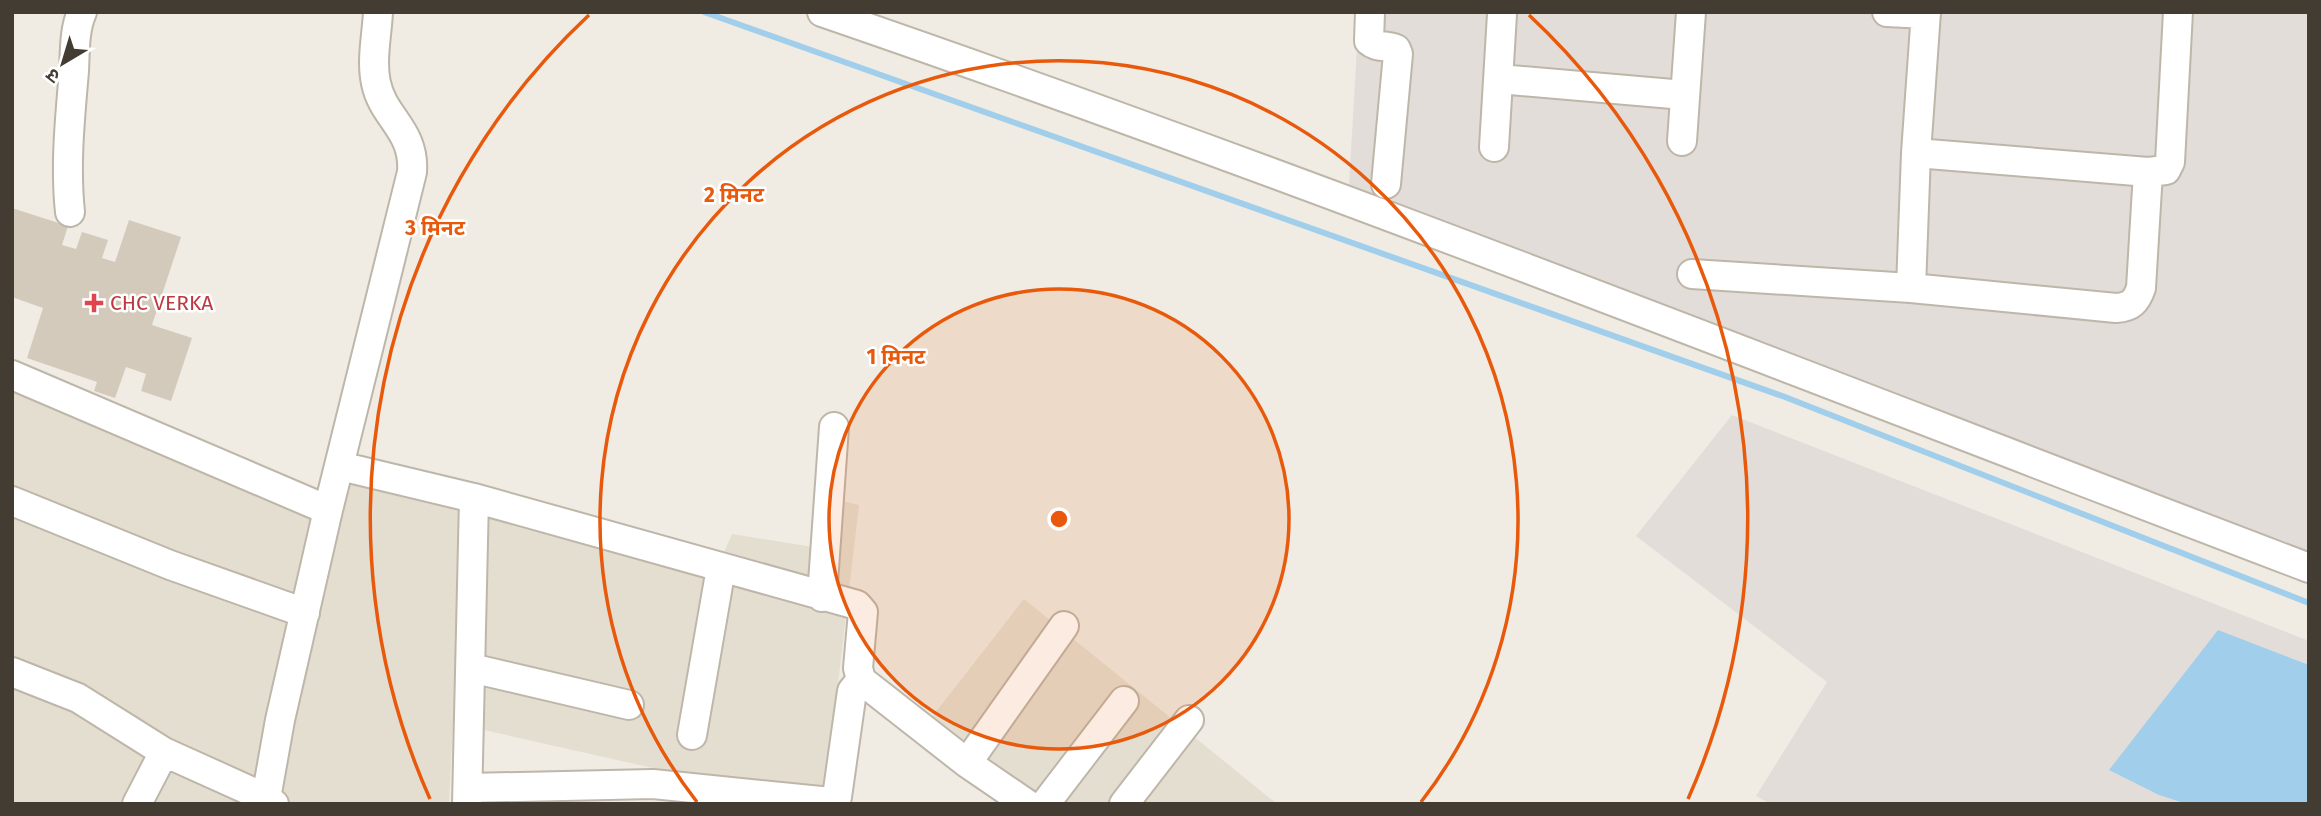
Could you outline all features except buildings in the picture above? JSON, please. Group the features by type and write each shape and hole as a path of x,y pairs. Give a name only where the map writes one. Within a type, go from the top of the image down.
{"street":[{"path":"70,212 67,185 68,147 77,36 82,12"},
{"path":"12,672 78,698 164,752 268,802 280,720 328,510 412,172 413,156 410,144 382,99 376,84 378,12"},
{"path":"822,12 1006,75 1511,263 2309,568"},
{"path":"1370,12 1369,41 1377,46 1392,47 1398,54 1386,184"},
{"path":"1682,141 1691,12"},
{"path":"1887,12 1926,13 1916,153 1911,288"},
{"path":"1916,153 2148,172 2166,170 2170,162 2178,12"},
{"path":"1494,146 1502,14"},
{"path":"1499,79 1684,95"},
{"path":"1692,274 1911,288 2127,307 2137,300 2141,288 2148,172"},
{"path":"12,375 328,510"},
{"path":"822,597 834,427"},
{"path":"340,466 474,498 822,597 853,603 863,612 858,668 861,680 967,763 1027,804"},
{"path":"474,498 468,796 653,784 831,802 837,797 852,691 861,680"},
{"path":"12,501 170,565 305,613"},
{"path":"692,735 721,568"},
{"path":"967,763 1064,626"},
{"path":"471,668 629,705"},
{"path":"1045,804 1124,701"},
{"path":"1124,804 1189,720"},
{"path":"137,804 164,752"}],"shaded area":[{"path":"1359,12 2309,12 2309,551 1349,186"},
{"path":"12,390 321,520 339,456 718,566 732,534 813,547 821,496 859,505 824,804 812,804 453,723 449,804 12,804"},
{"path":"1732,415 2309,641 2309,804 1771,804 1756,796 1827,682 1636,536"},
{"path":"1024,599 1277,804 1022,804 924,727"}],"water":[{"path":"2218,630 2309,665 2307,804 2187,804 2159,795 2109,770"}],"waterway":[{"path":"704,12 1785,397 2309,603"}],"place":[{"name":"CHC VERKA","path":"94,303"}]}
